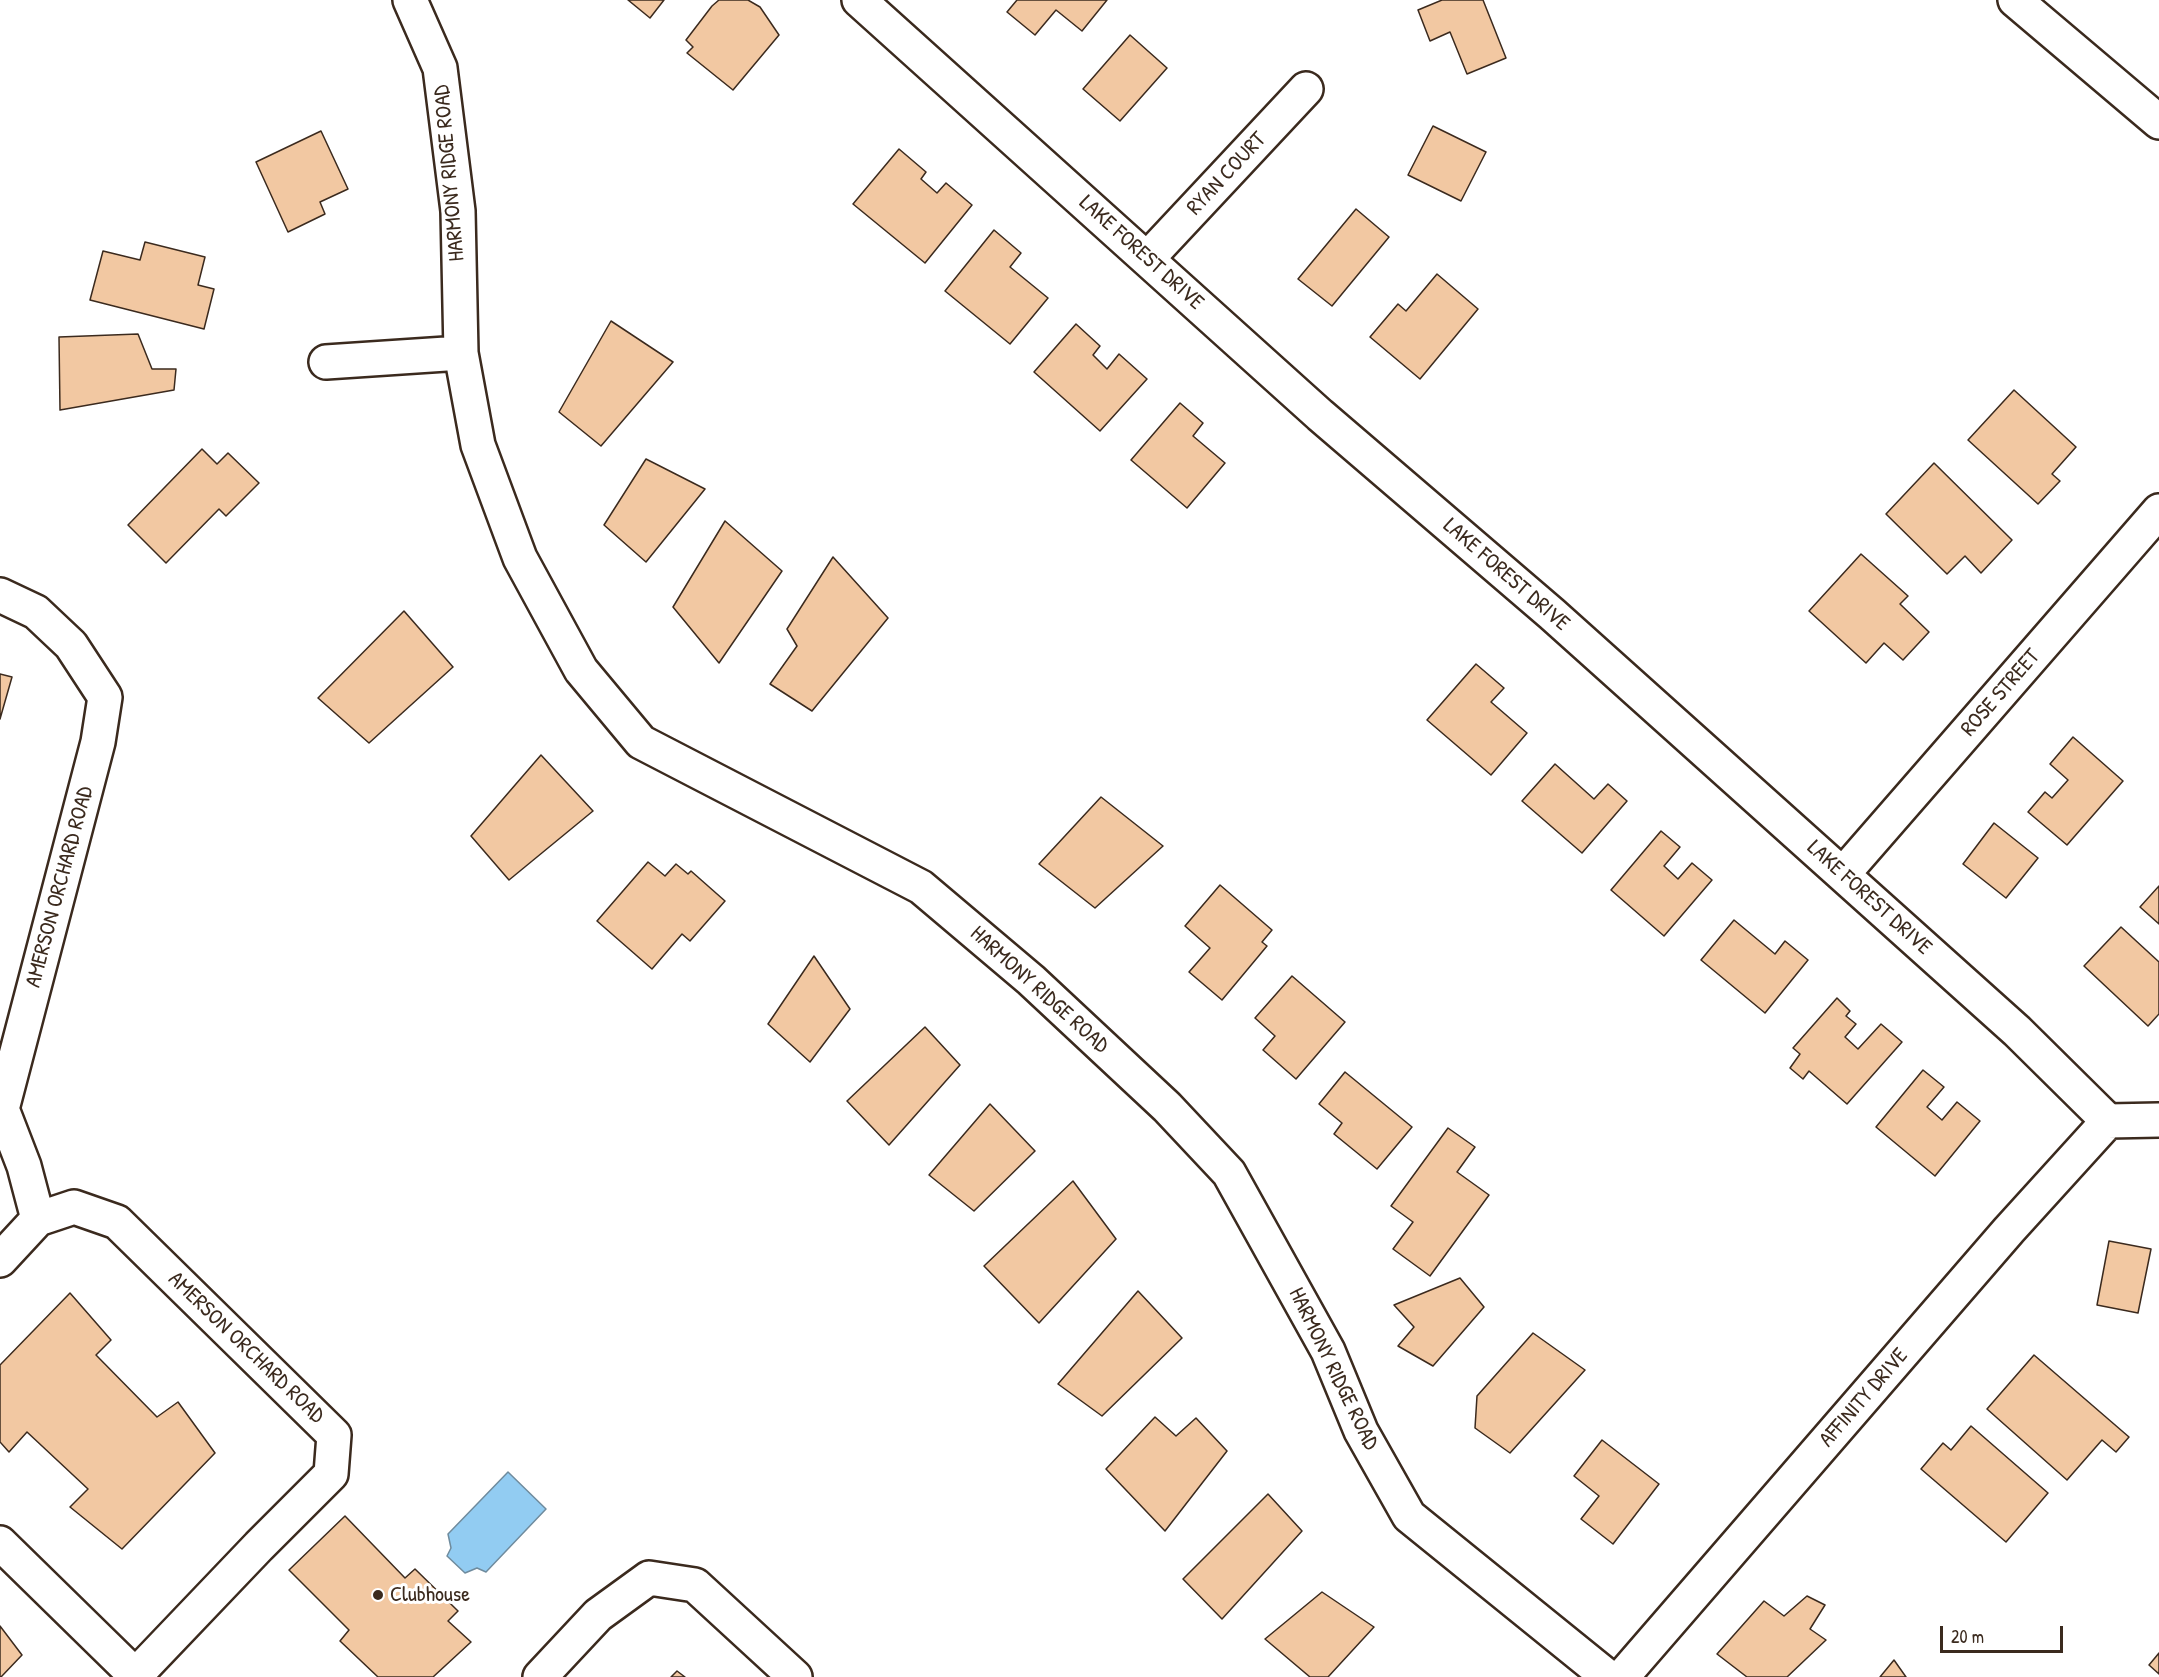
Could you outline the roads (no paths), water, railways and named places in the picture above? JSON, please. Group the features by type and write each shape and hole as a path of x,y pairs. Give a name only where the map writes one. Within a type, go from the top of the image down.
{"street":[{"name":"HARMONY RIDGE ROAD","path":"410,0 440,68 458,211 461,353 478,445 520,558 581,670 641,742 921,887 1031,980 1167,1107 1230,1173 1328,1351 1361,1431 1409,1516 1608,1677"},
{"name":"LAKE FOREST DRIVE","path":"859,0 1320,414 1552,614 1843,874 2017,1031 2108,1121"},
{"path":"2015,0 2159,122"},
{"name":"RYAN COURT","path":"1147,259 1306,89"},
{"path":"326,362 461,353"},
{"name":"ROSE STREET","path":"1843,874 2159,511"},
{"name":"AMERSON ORCHARD ROAD","path":"0,595 36,612 71,645 105,697 98,742 2,1109 24,1166 38,1219"},
{"path":"2108,1121 2159,1120"},
{"name":"AFFINITY DRIVE","path":"1622,1677 2009,1230 2108,1121"},
{"name":"AMERSON ORCHARD ROAD","path":"0,1260 38,1219 74,1207 117,1222 334,1435 331,1474 135,1677 0,1543"},
{"path":"540,1677 598,1615 649,1578 695,1585 795,1677"}],"water":[{"path":"508,1472 546,1509 486,1572 477,1568 465,1573 447,1556 451,1548 448,1534"}],"place":[{"name":"Clubhouse","path":"378,1595"}]}
